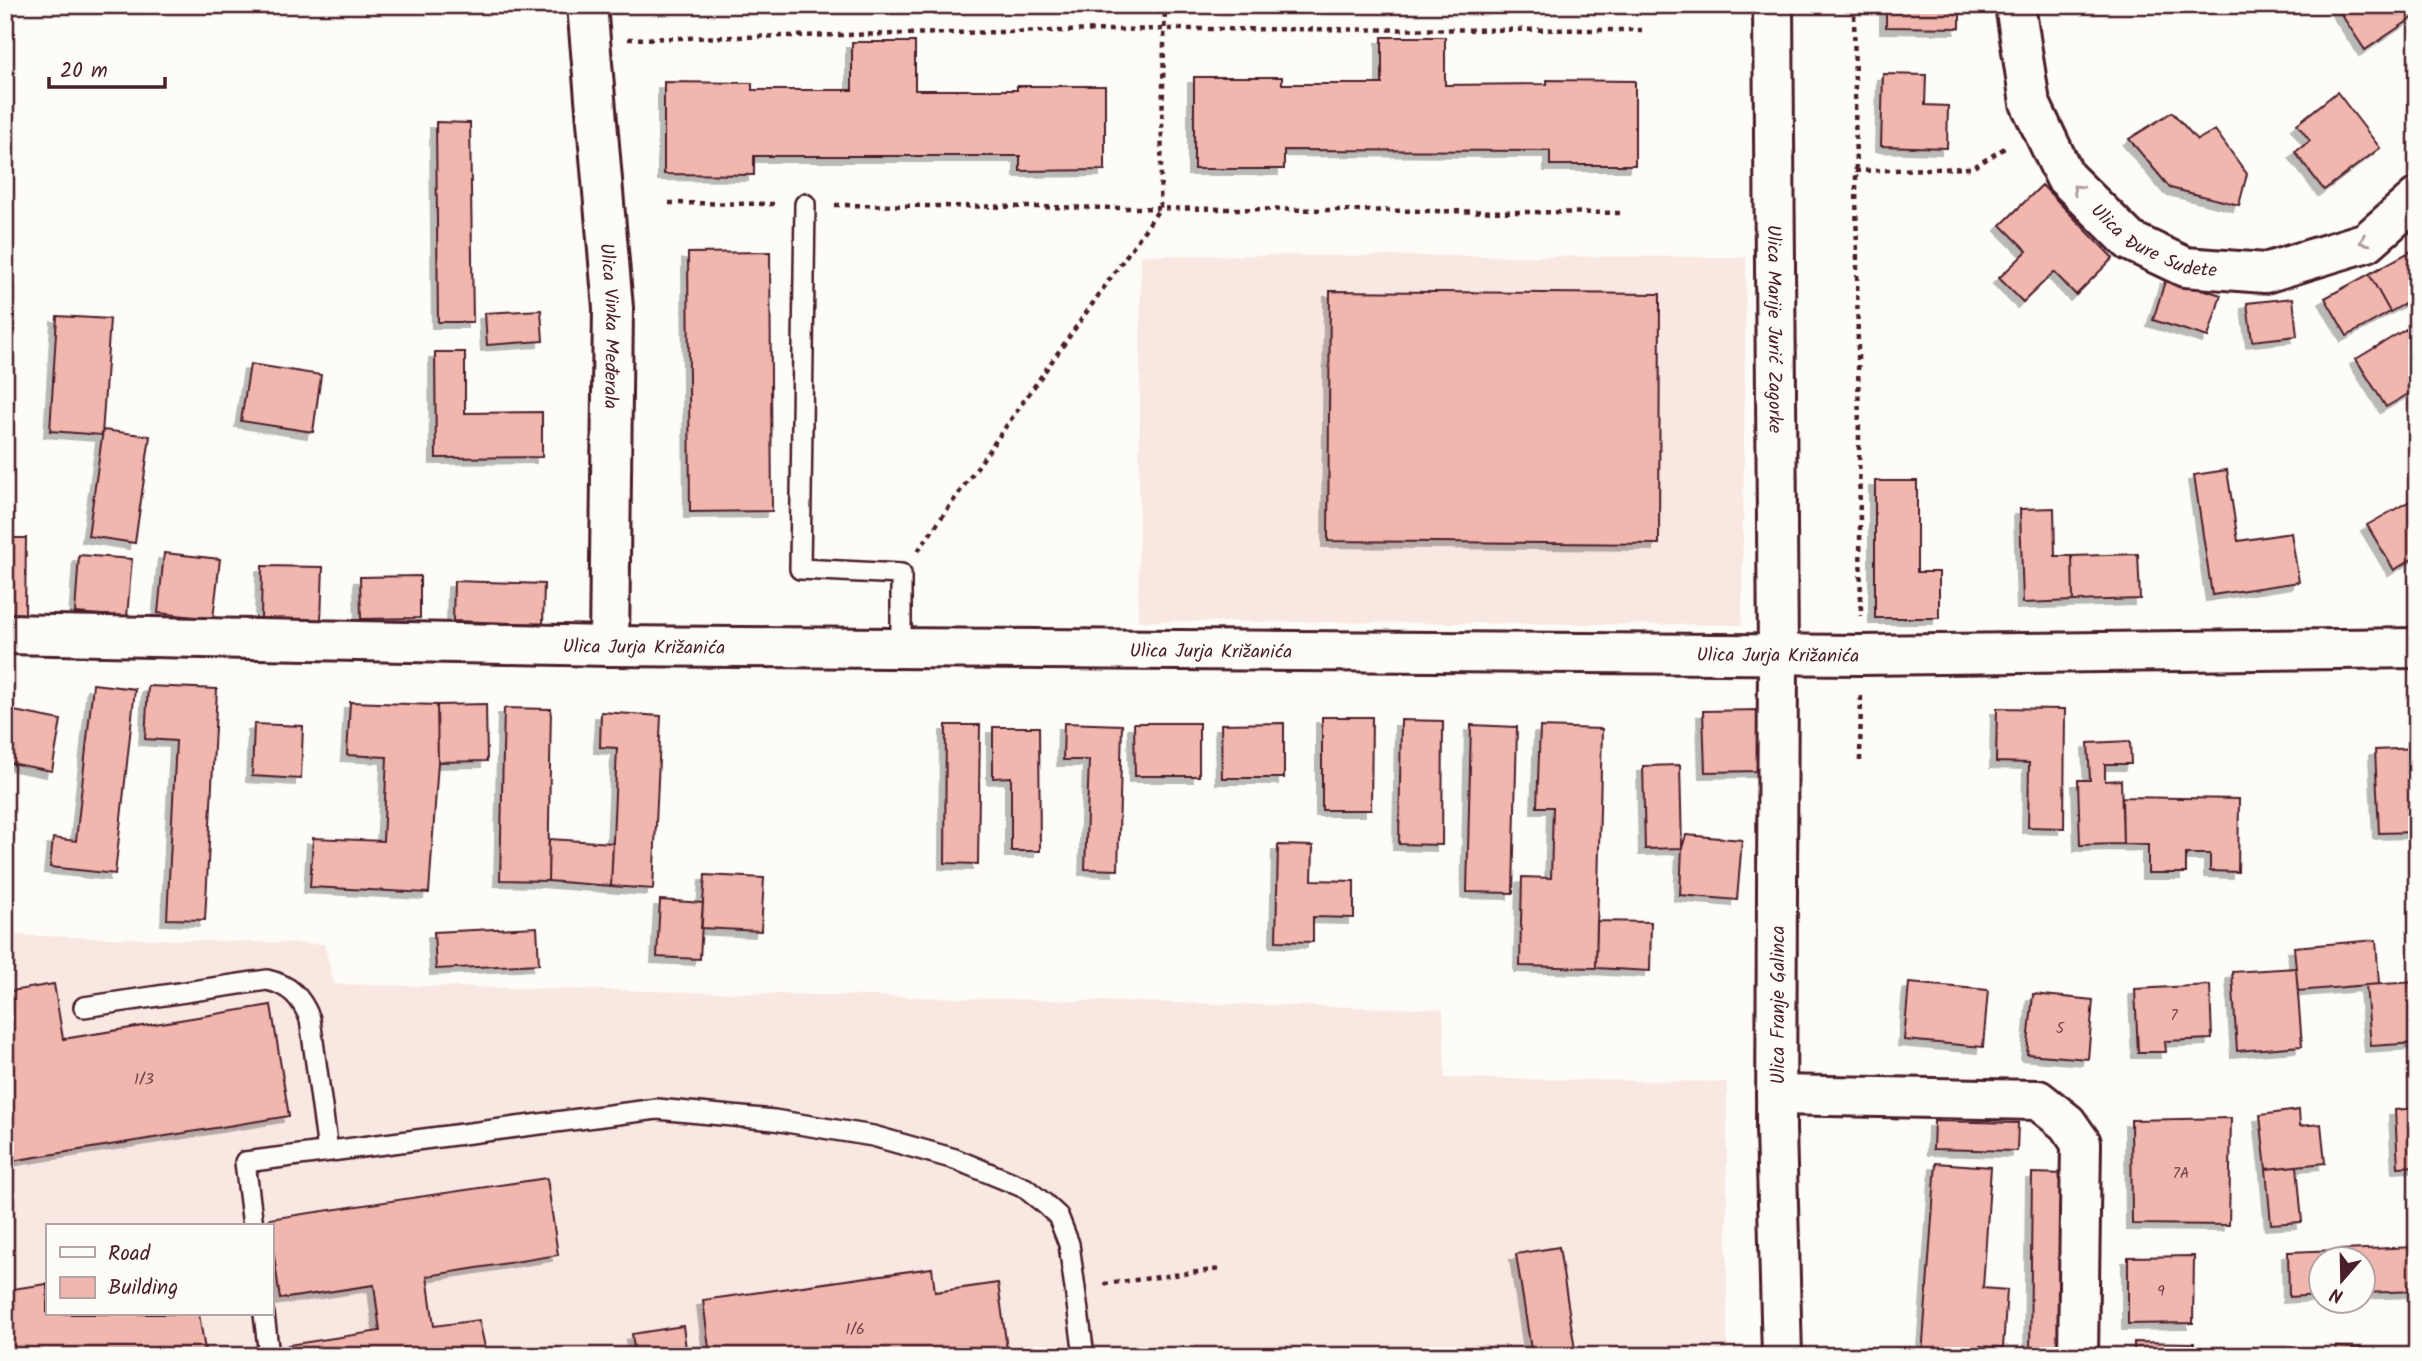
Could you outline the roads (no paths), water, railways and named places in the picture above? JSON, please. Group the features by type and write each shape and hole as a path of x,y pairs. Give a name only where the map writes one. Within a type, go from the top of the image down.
{"street":[{"name":"Ulica Marije Jurić Zagorke","path":"1773,5 1778,653"},
{"name":"Ulica Đure Sudete","path":"2015,5 2030,103 2065,177 2130,241 2185,267 2265,273 2367,243 2417,198"},
{"name":"Ulica Vinka Međerala","path":"589,22 612,308 609,646"},
{"name":"Ulica Jurja Križanića","path":"5,634 609,646 1861,655 2417,648"},
{"name":"Ulica Franje Galinca","path":"1778,653 1776,1096 1782,1356"},
{"path":"1776,1096 2038,1100 2067,1123 2081,1143 2078,1356"}],"lane":[{"path":"805,204 800,569 901,574 901,648"},
{"path":"84,1007 267,980 282,983 294,992 304,1005 310,1020 328,1151"},
{"path":"253,1224 245,1162 657,1109 774,1120 873,1136 955,1159 1025,1188 1058,1216 1069,1244 1084,1356"},
{"path":"264,1316 269,1356"}]}
